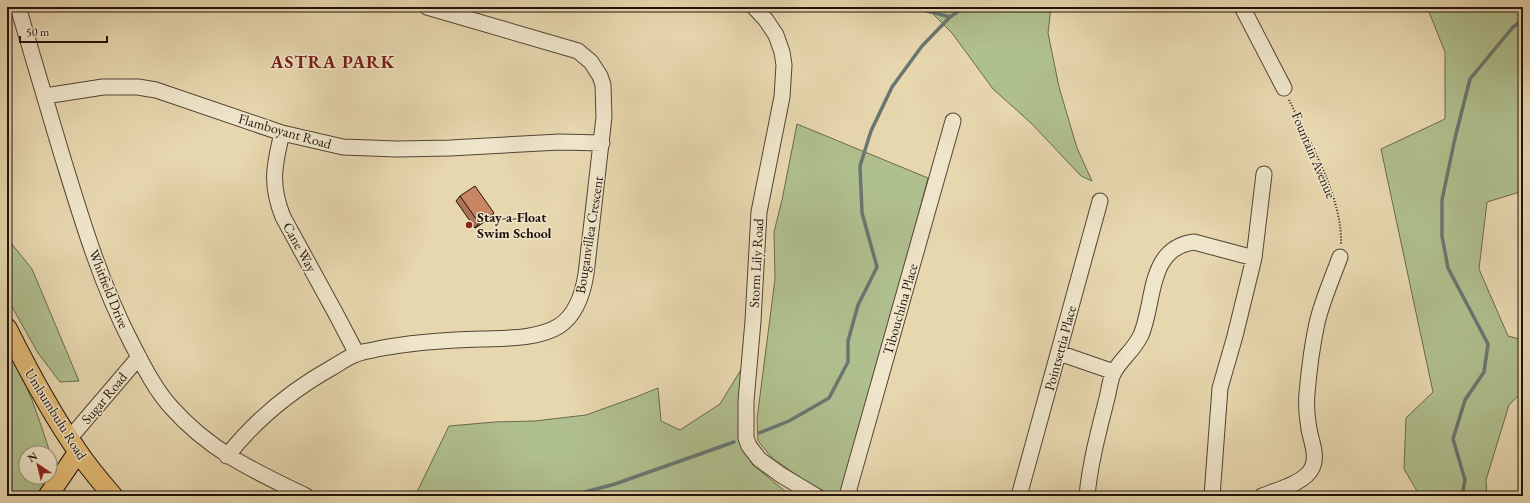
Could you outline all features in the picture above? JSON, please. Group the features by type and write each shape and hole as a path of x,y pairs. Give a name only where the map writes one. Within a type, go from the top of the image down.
{"main road":[{"name":"Umbumbulu Road","path":"7,328 27,369 74,446 113,496"},
{"path":"48,496 74,446"}],"street":[{"name":"Whitfield Drive","path":"18,7 93,254 123,327 159,393 194,430 227,456 306,496"},
{"name":"Bouganvillea Crescent","path":"227,456 244,435 269,411 306,382 357,354 405,344 457,340 518,338 550,331 567,320 579,300 584,286 602,143 604,116 603,85 600,76 586,56 578,51 427,7"},
{"name":"Storm Lily Road","path":"754,7 766,20 776,35 782,52 784,66 782,97 759,212 753,322 746,401 746,438 749,446 759,460 816,496"},
{"path":"1242,7 1284,88"},
{"name":"Flamboyant Road","path":"45,96 103,86 138,87 156,90 282,133 343,147 389,149 450,148 560,142 602,143"},
{"name":"Tibouchina Place","path":"847,496 954,121"},
{"name":"Cane Way","path":"282,133 274,171 277,203 283,217 357,354"},
{"path":"1212,496 1220,388 1235,336 1254,258 1264,174"},
{"name":"Pointsettia Place","path":"1019,496 1100,201"},
{"path":"1087,496 1096,442 1114,372 1131,351 1141,334 1145,324 1152,286 1158,270 1171,252 1186,243 1194,242 1254,258"},
{"path":"1262,496 1296,482 1306,475 1312,468 1314,452 1309,429 1307,402 1309,375 1317,323 1340,257"},
{"path":"1059,353 1114,372"},
{"name":"Sugar Road","path":"74,446 139,357"}],"path":[{"name":"Fountain Avenue","path":"1284,88 1324,172 1337,214 1341,238 1340,257"}],"green space":[{"path":"926,7 1051,7 1048,33 1059,87 1077,148 1092,181 1081,176 1031,123 993,89 952,33"},
{"path":"1427,7 1523,7 1523,191 1487,202 1479,269 1508,336 1523,340 1523,391 1509,405 1486,480 1487,496 1420,496 1404,469 1406,418 1433,392 1381,149 1445,119 1445,52"},
{"path":"797,124 928,178 893,311 841,496 833,496 804,480 772,458 758,441 757,419 775,279 774,232"},
{"path":"7,238 32,269 79,381 60,382 38,353 7,298"},
{"path":"7,346 27,387 47,445 18,445 18,485 44,485 37,496 11,496 12,485 7,455"},
{"path":"745,363 744,448 753,465 791,496 415,496 449,426 495,422 535,421 586,415 658,388 661,421 680,430 720,404"}],"building":[{"name":"Stay-a-Float Swim School","path":"475,186 494,213 479,223 460,196"}],"waterway":[{"path":"912,7 950,17"},
{"path":"759,433 789,421 829,398 848,362 848,341 858,305 877,267 862,213 860,166 871,131 892,87 922,46 950,17 964,7"},
{"path":"1462,496 1465,480 1453,439 1465,400 1484,372 1488,344 1448,268 1442,236 1442,200 1455,138 1470,79 1513,27 1523,20"},
{"path":"570,496 615,484 734,442"}],"place":[{"name":"Stay-a-Float Swim School","path":"469,225"}],"district":[{"name":"ASTRA PARK","path":"333,61"}]}
